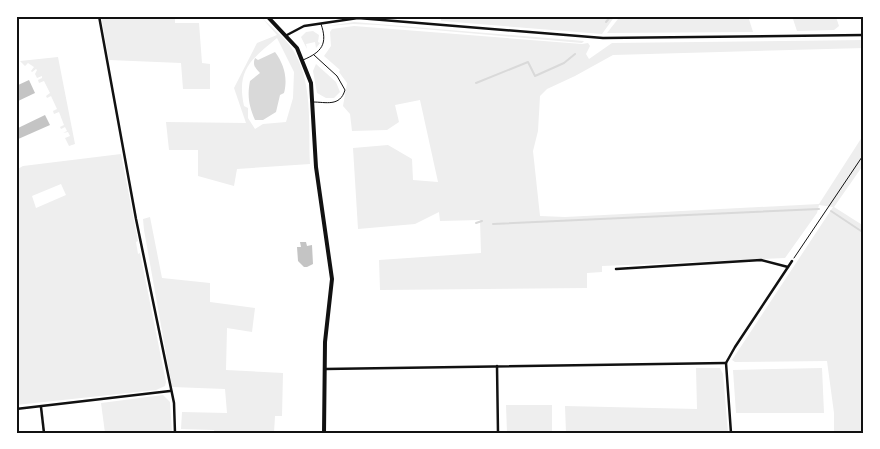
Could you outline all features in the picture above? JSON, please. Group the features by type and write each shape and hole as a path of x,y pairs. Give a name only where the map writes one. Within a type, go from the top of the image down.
{"street":[{"path":"99,16 170,391 174,403 175,433"},
{"path":"267,16 287,35 303,60 310,77 316,166 332,280 332,295 326,327 324,433"},
{"path":"287,35 298,28 358,18 603,38 864,35"},
{"path":"616,269 760,260 788,267"},
{"path":"731,433 726,363 792,261"},
{"path":"325,369 726,363"},
{"path":"497,366 498,433"},
{"path":"16,410 170,391"},
{"path":"42,407 44,433"}],"lane":[{"path":"303,60 314,55 324,46 325,38 321,23"},
{"path":"312,102 332,103 342,98 344,90 337,76 314,55"}],"path":[{"path":"792,261 864,154"}],"shaded area":[{"path":"101,16 175,16 175,23 199,23 202,63 210,64 210,89 183,89 181,63 109,60"},
{"path":"441,16 468,19 468,16 615,16 602,34 441,21"},
{"path":"748,16 753,32 607,33 618,19"},
{"path":"792,16 836,17 839,26 834,30 797,31"},
{"path":"261,17 291,47 303,74 307,89 310,164 237,169 234,186 198,176 198,150 169,150 166,122 246,123 234,88 257,43 277,35","holes":["277,38 294,72 293,98 286,122 263,124 255,129 248,118 248,108 244,106 242,93 242,83 248,66 260,52"]},
{"path":"354,22 584,41 582,43 378,25 328,26"},
{"path":"354,26 588,43 590,46 586,54 589,59 612,43 864,40 864,48 613,55 547,89 540,96 538,131 533,151 540,216 565,217 819,204 864,134 864,164 834,207 864,226 864,433 834,433 834,413 827,361 735,362 732,360 833,207 819,205 817,213 785,258 602,266 602,272 587,273 587,288 380,290 379,260 481,253 480,220 440,221 439,212 415,224 358,229 353,148 388,145 412,159 413,180 438,182 420,100 395,105 399,122 387,130 352,131 350,114 343,106 347,83 339,72 340,70 324,56 331,46 330,32 332,29"},
{"path":"313,31 319,35 318,42 320,43 316,48 315,42 306,44 307,49 301,37 306,32"},
{"path":"275,52 281,61 284,71 286,82 284,93 280,95 276,112 263,120 255,120 250,105 249,86 250,81 260,73 255,67 254,60 255,58 258,60"},
{"path":"58,57 75,144 69,146 65,138 70,136 68,132 63,133 67,131 65,127 61,129 60,127 64,125 59,112 54,114 53,111 57,109 51,96 47,98 46,96 50,93 44,81 39,83 38,80 42,76 37,78 35,74 37,70 31,71 34,67 28,63 25,66 20,61"},
{"path":"316,64 336,82 340,92 334,98 326,98 317,93 313,71"},
{"path":"121,154 138,241 136,242 138,254 140,253 166,382 165,386 156,390 16,405 16,170 23,166","holes":["61,184 66,195 36,208 32,196"]},
{"path":"150,217 162,278 210,283 210,302 255,308 252,332 227,328 226,370 283,373 282,416 275,416 274,433 214,433 214,430 181,429 182,412 227,413 225,389 172,387 144,230 143,219"},
{"path":"696,368 720,368 723,374 728,433 566,433 565,406 697,409"},
{"path":"822,368 824,413 736,413 733,370"},
{"path":"163,395 170,402 172,433 105,433 101,403"},
{"path":"506,405 552,405 552,433 507,433"}],"building":[{"path":"29,80 35,93 16,102 16,86"},
{"path":"45,115 50,125 16,140 16,129"},
{"path":"300,242 306,242 307,246 312,245 313,264 307,267 304,267 298,261 297,247 301,247"}],"waterway":[{"path":"606,22 611,16"},
{"path":"476,83 528,62 535,76 564,63 575,54"},
{"path":"493,224 819,209"},
{"path":"831,211 864,233"},
{"path":"476,223 482,221"}]}
